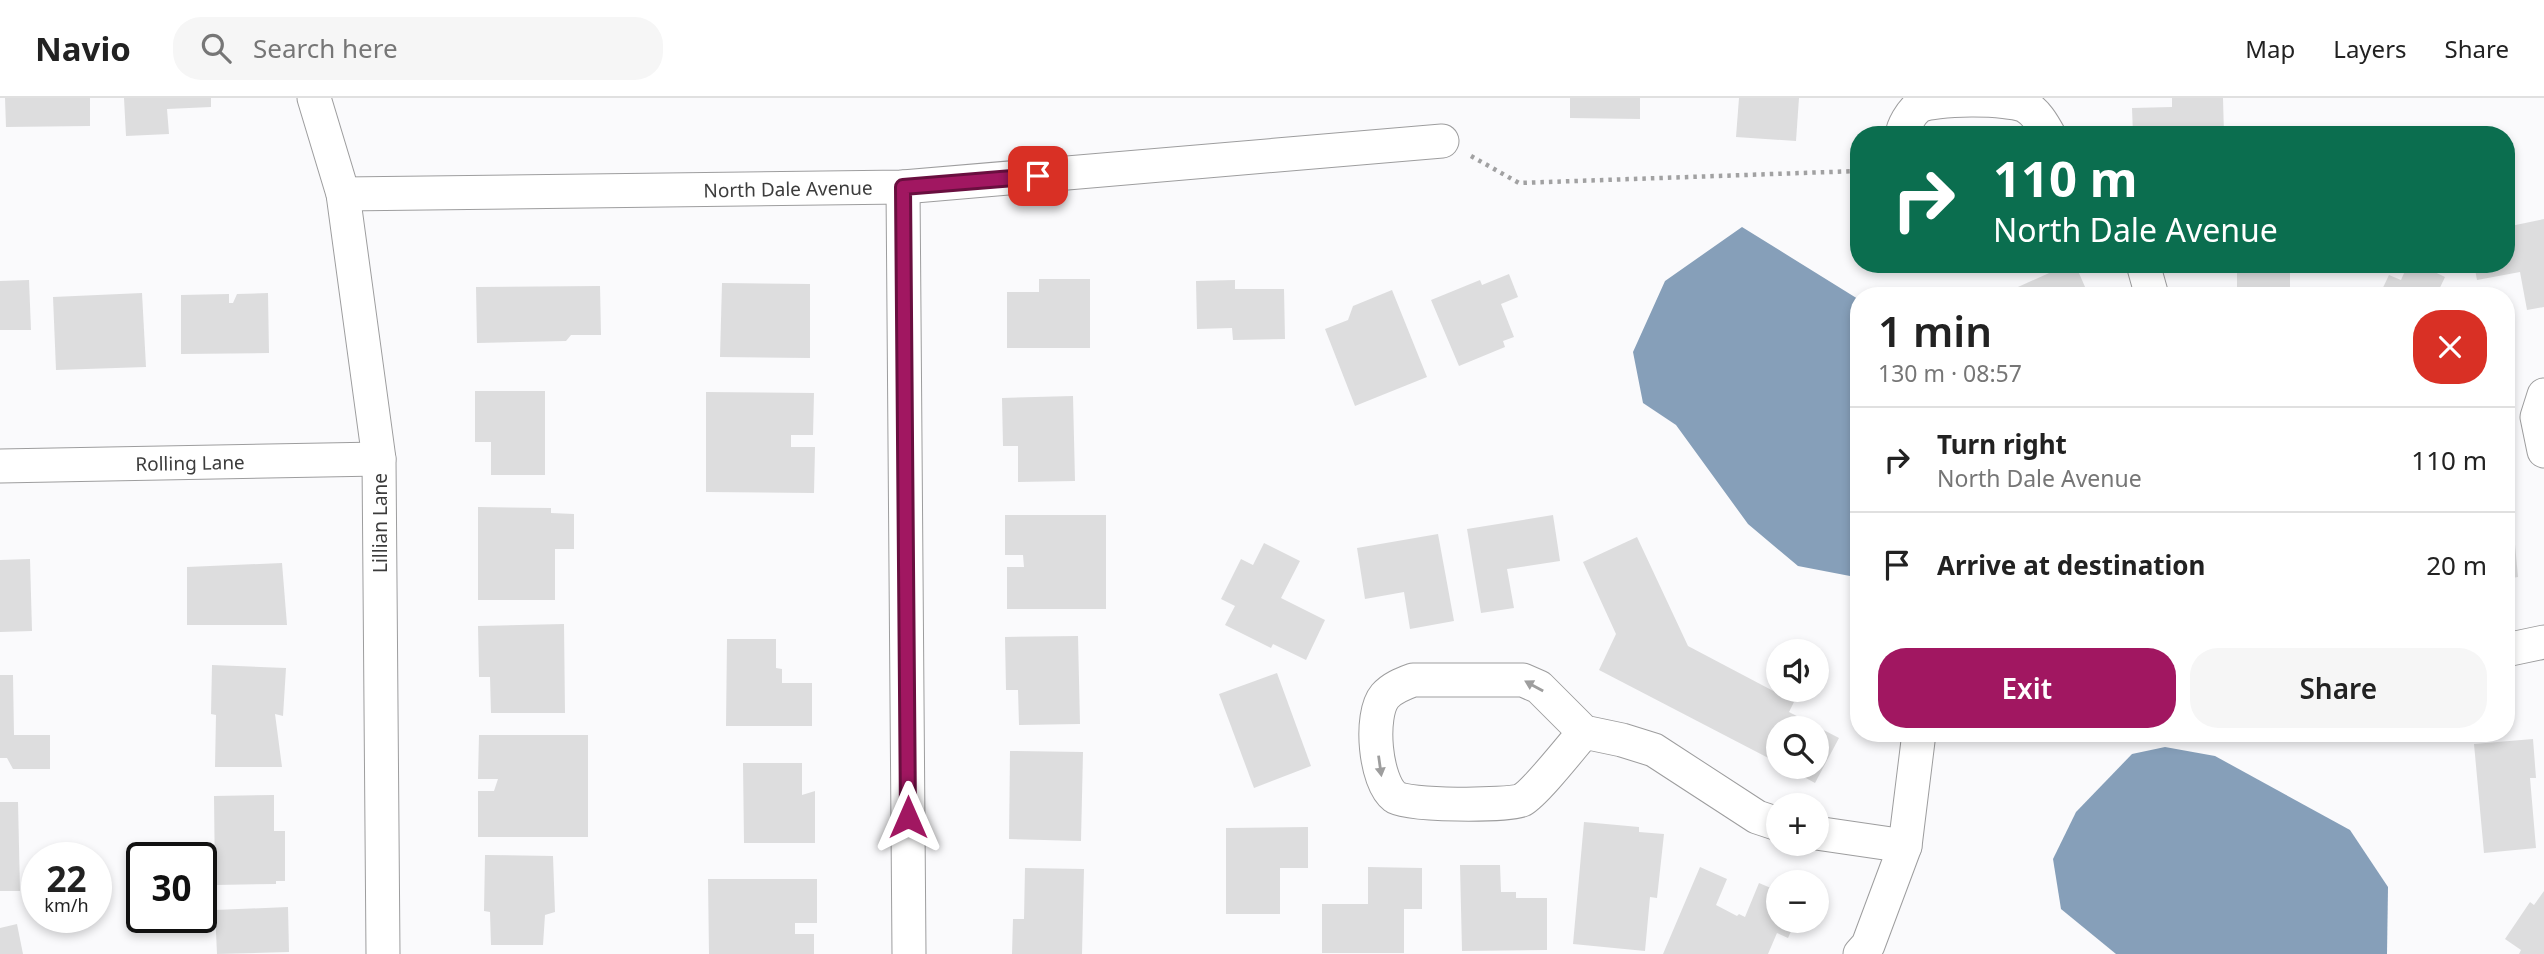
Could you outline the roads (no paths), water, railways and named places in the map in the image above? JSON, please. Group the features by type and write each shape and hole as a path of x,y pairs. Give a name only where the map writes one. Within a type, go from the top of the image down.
{"street":[{"name":"Lillian Lane","path":"314,98 343,194 379,459 383,954"},
{"path":"1905,126 1919,107 1933,102 2012,101 2027,107 2044,126"},
{"name":"North Dale Avenue","path":"343,194 903,187 1442,141"},
{"path":"903,187 909,954"},
{"path":"2544,395 2537,417 2544,450"},
{"name":"Rolling Lane","path":"0,466 379,459"},
{"path":"2515,648 2544,642"},
{"path":"1584,732 1524,799 1506,804 1415,803 1396,799 1385,786 1379,771 1377,717 1383,698 1396,687 1413,680 1523,680 1539,687 1584,732 1654,750 1757,817 1766,820"},
{"path":"1860,954 1868,945 1905,846 1918,742"},
{"path":"1829,835 1905,846"}],"water":[{"path":"1742,227 1850,294 1850,576 1798,566 1748,524 1676,425 1643,403 1633,352 1665,281"},
{"path":"2165,747 2215,756 2350,830 2388,887 2387,954 2116,954 2061,909 2053,859 2076,812 2132,754"}]}
